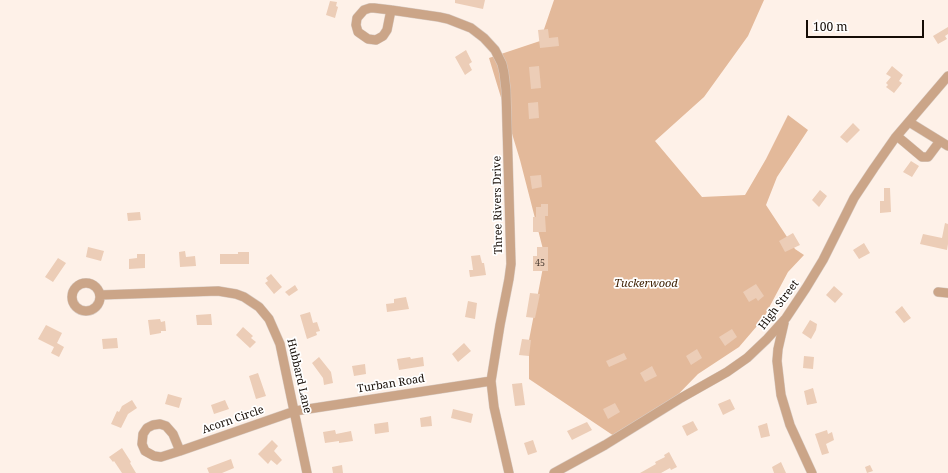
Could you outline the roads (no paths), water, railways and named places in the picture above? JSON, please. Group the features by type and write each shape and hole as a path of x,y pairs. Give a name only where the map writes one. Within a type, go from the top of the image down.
{"street":[{"name":"Three Rivers Drive","path":"391,10 448,19 471,28 490,44 498,57 504,73 506,90 511,264 491,381 494,407 509,473"},
{"name":"High Street","path":"554,473 605,445 681,398 727,372 761,346 786,318 800,298 818,269 860,188 897,136 948,76"},
{"path":"897,136 922,157 928,157 944,143 909,122"},
{"name":"Hubbard Lane","path":"100,295 218,291 236,294 252,302 265,313 276,333 284,359 307,473"},
{"path":"938,292 948,294"},
{"path":"786,318 778,349 780,390 786,416 812,473"},
{"name":"Turban Road","path":"295,412 491,381"},
{"name":"Acorn Circle","path":"180,450 295,412"}],"park label":[{"name":"Tuckerwood","path":"646,284"}]}
